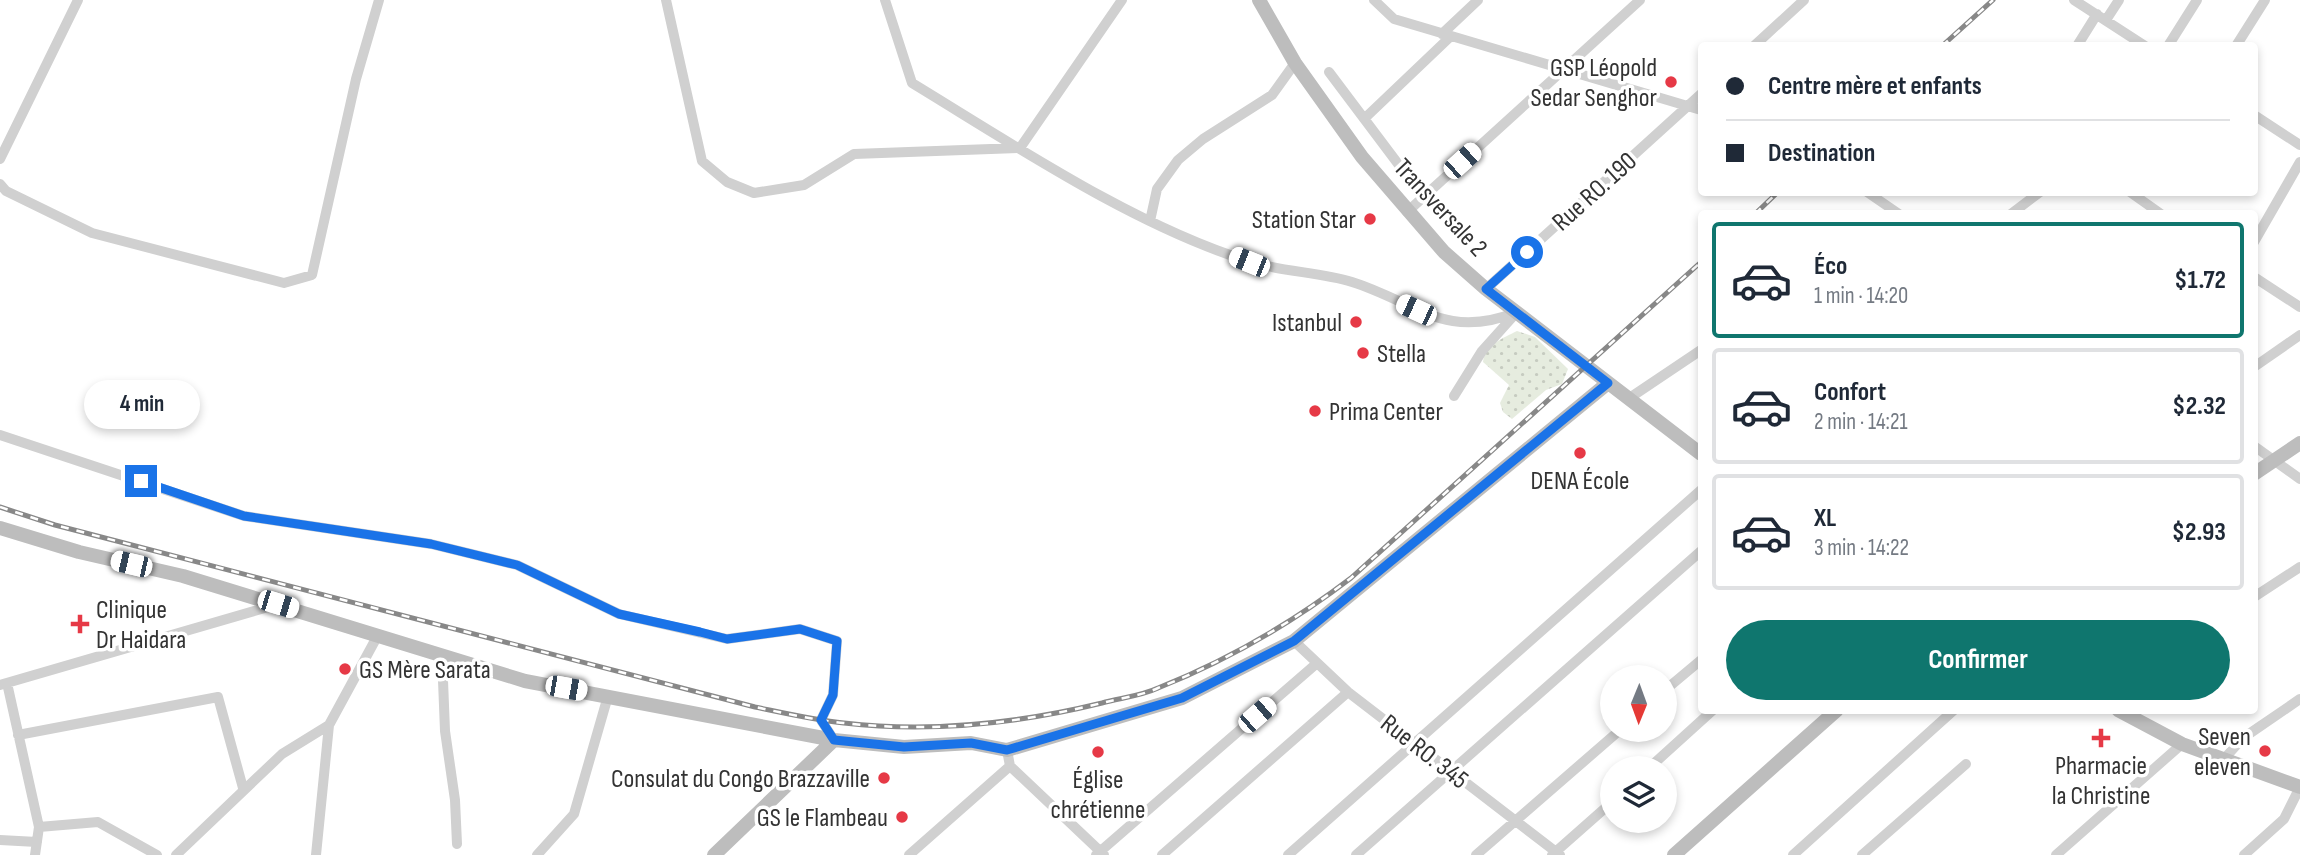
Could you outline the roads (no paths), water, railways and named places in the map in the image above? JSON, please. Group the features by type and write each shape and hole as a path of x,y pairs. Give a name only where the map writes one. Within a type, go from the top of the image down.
{"street":[{"path":"0,159 78,0"},
{"path":"0,184 6,191 92,233 284,283 312,275 356,79 379,0"},
{"path":"666,0 702,161 727,182 754,193 804,185 854,154 1020,148"},
{"path":"886,0 912,83 1150,221 1249,262 1368,287 1434,318 1465,324 1483,323 1517,312"},
{"path":"1020,148 1122,0"},
{"name":"Transversale 2","path":"1259,0 1295,63 1362,157 1444,252 1486,289 1698,452"},
{"path":"1374,0 1394,19 1560,71 1698,109"},
{"path":"1365,118 1478,0"},
{"path":"1407,212 1640,0"},
{"path":"1758,42 1804,0"},
{"path":"2074,0 2139,42"},
{"path":"2080,42 2119,0"},
{"path":"2171,42 2197,0"},
{"path":"2239,42 2265,0"},
{"path":"1150,221 1157,189 1178,160 1203,139 1272,95 1295,63"},
{"path":"1329,72 1423,197"},
{"name":"Rue RO. 190","path":"1486,289 1698,97"},
{"path":"2258,118 2300,145"},
{"path":"2258,235 2300,162"},
{"path":"1873,196 1893,210"},
{"path":"2016,210 2035,196"},
{"path":"2135,196 2155,210"},
{"path":"2258,281 2300,307"},
{"path":"1454,396 1482,351 1517,312"},
{"path":"2258,363 2300,335"},
{"path":"1628,400 1698,353"},
{"path":"0,528 79,552 183,576 525,681 834,740 904,747 971,743 1007,750 1182,698 1294,641 1608,383"},
{"path":"0,435 244,516 431,544 517,565 619,614 727,639 800,629 837,641 833,695 821,720 834,740"},
{"path":"2258,471 2300,443"},
{"path":"2258,449 2300,479"},
{"path":"1288,855 1698,493"},
{"path":"1356,855 1698,554"},
{"path":"2258,594 2300,567"},
{"path":"35,855 39,827 3,684 278,604"},
{"path":"316,855 330,725 378,635"},
{"name":"Rue RO. 345","path":"1294,641 1348,692 1556,854"},
{"path":"442,655 444,731 455,800 457,844"},
{"path":"1677,680 1698,663"},
{"path":"1007,750 1010,766 1100,854 1316,664"},
{"path":"1162,855 1348,692"},
{"path":"537,855 574,814 608,696"},
{"path":"18,735 218,697 243,788"},
{"path":"2222,760 2243,738 2300,699"},
{"path":"1662,756 1709,714"},
{"path":"1674,855 1833,714"},
{"path":"1793,855 1950,714"},
{"path":"2127,714 2182,744 2300,788 2284,819 2244,855"},
{"path":"176,855 243,788 282,754 330,725"},
{"path":"714,855 834,740"},
{"path":"1476,855 1606,742"},
{"path":"2056,855 2182,744"},
{"path":"1862,855 1966,764"},
{"path":"909,855 1010,766"},
{"path":"1556,854 1600,813"},
{"path":"39,827 98,822 157,855"},
{"path":"0,840 37,842"}],"railway":[{"path":"1946,42 1993,0"},
{"path":"1759,210 1774,196"},
{"path":"0,507 55,525 755,707 822,720 877,726 942,727 1006,721 1070,710 1151,691 1234,653 1306,610 1351,578 1698,265"}],"place":[{"name":"GSP Léopold Sedar Senghor","path":"1671,82"},
{"name":"Station Star","path":"1370,219"},
{"name":"Istanbul","path":"1356,322"},
{"name":"Stella","path":"1363,353"},
{"name":"Prima Center","path":"1315,411"},
{"name":"DENA École","path":"1580,453"},
{"name":"Clinique Dr Haidara","path":"80,624"},
{"name":"GS Mère Sarata","path":"345,669"},
{"name":"Pharmacie la Christine","path":"2101,738"},
{"name":"Seven eleven","path":"2265,751"},
{"name":"Église chrétienne","path":"1098,752"},
{"name":"Consulat du Congo Brazzaville","path":"884,778"},
{"name":"GS le Flambeau","path":"902,817"}]}
